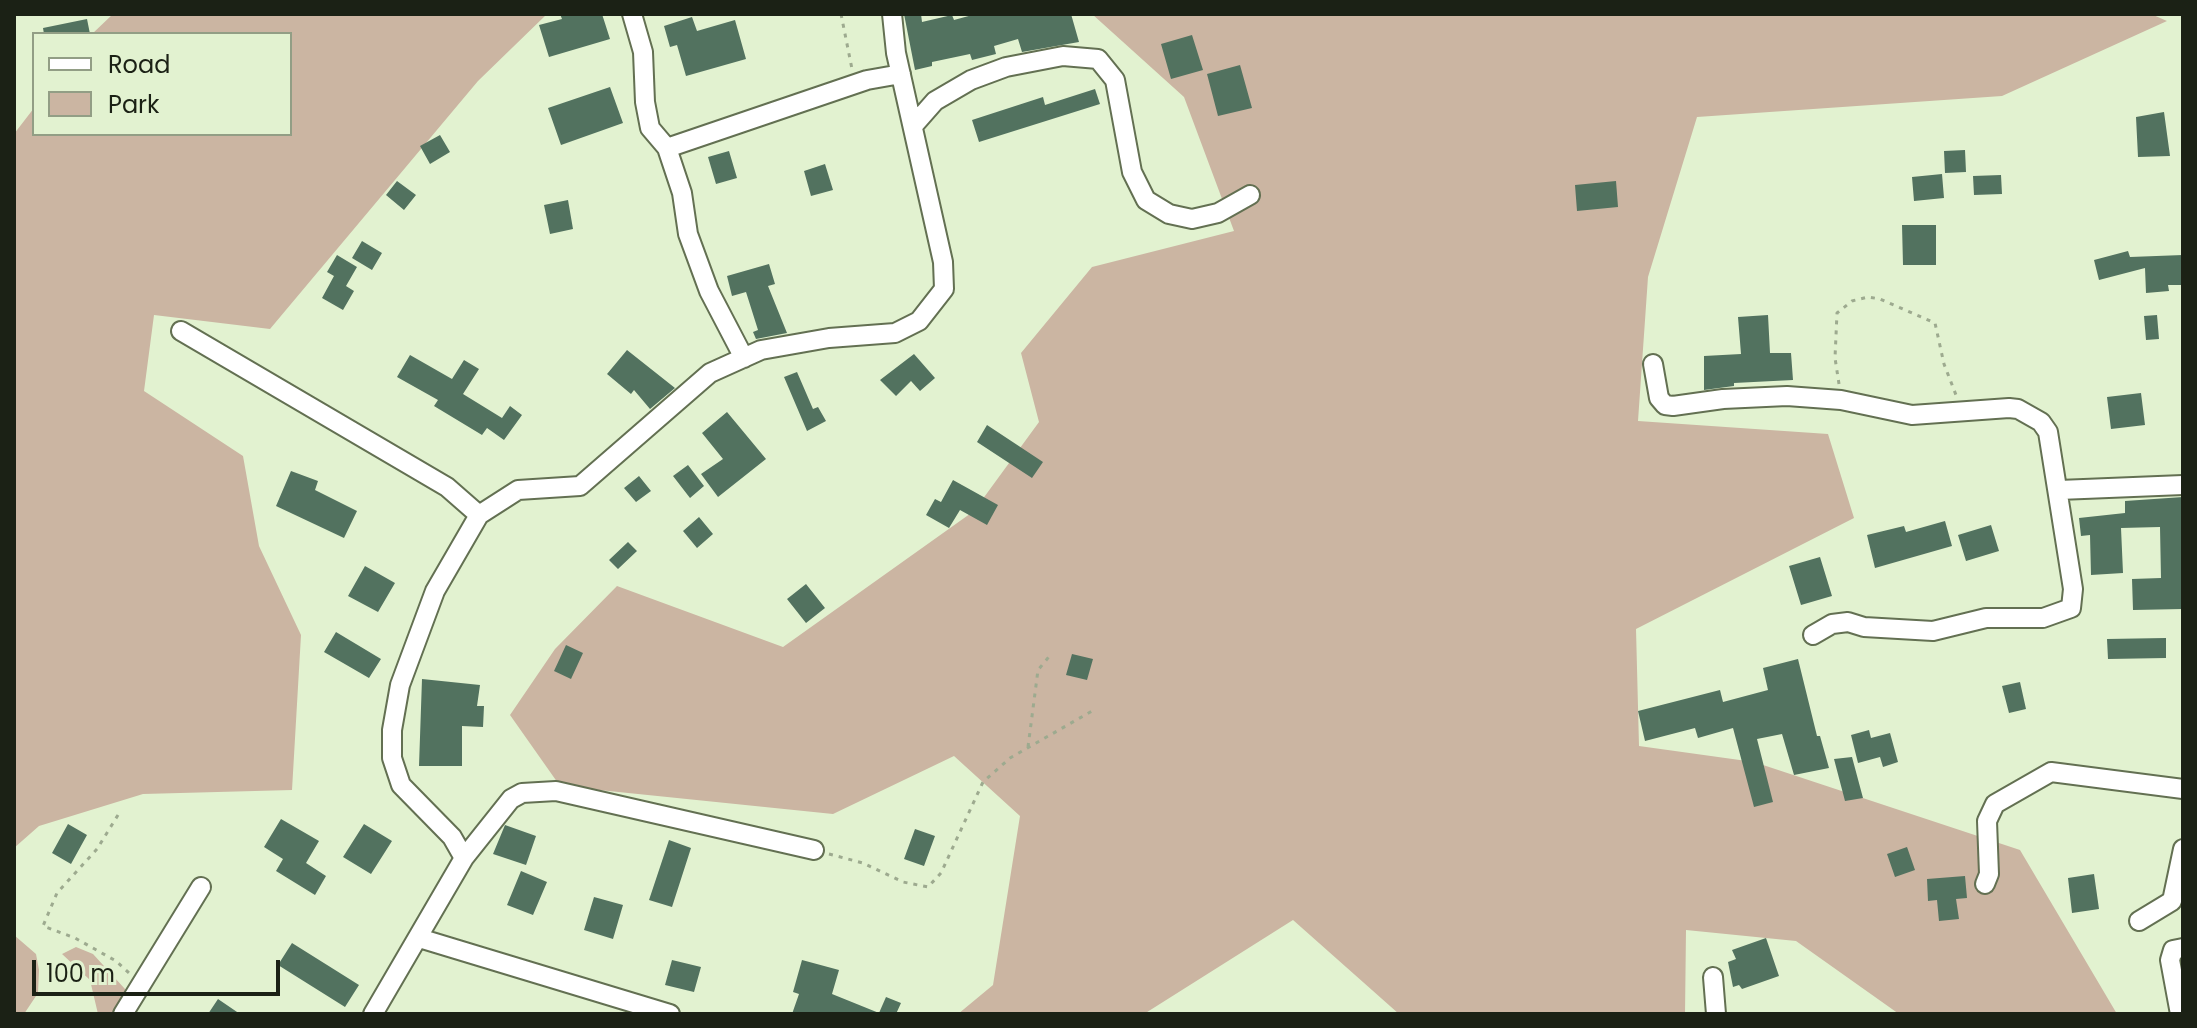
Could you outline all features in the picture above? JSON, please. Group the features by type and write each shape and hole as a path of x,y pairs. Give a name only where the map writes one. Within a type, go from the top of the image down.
{"street":[{"path":"632,14 643,52 645,102 650,128 667,148 682,193 688,234 709,291 744,358"},
{"path":"464,858 452,837 401,785 392,758 392,730 400,685 435,591 479,515 518,490 580,486 654,425 710,373 761,350 829,338 895,333 919,321 935,305 944,289 943,262 901,74 892,14"},
{"path":"913,126 935,101 994,71 1063,56 1098,59 1115,80 1132,172 1146,200 1169,214 1192,219 1218,213 1250,195"},
{"path":"667,148 855,84 901,74"},
{"path":"181,331 447,487 479,515"},
{"path":"1653,364 1655,387 1665,405 1787,396 1841,400 1912,415 2009,408 2041,422 2051,441 2059,490 2073,589 2071,608 2043,618 1986,618 1933,631 1864,627 1848,622 1832,624 1813,635"},
{"path":"2059,490 2183,485"},
{"path":"1985,884 1989,874 1987,821 1995,804 2051,772 2183,789"},
{"path":"373,1014 464,858 511,799 522,793 556,791 814,850"},
{"path":"2139,921 2172,901 2183,849"},
{"path":"123,1014 201,887"},
{"path":"419,938 670,1014"},
{"path":"2180,1014 2170,960 2173,950 2183,948"},
{"path":"1713,977 1716,1014"}],"path":[{"path":"841,14 855,84"},
{"path":"1841,400 1835,358 1837,313 1852,301 1868,297 1880,299 1935,323 1944,364 1965,413"},
{"path":"1028,747 1038,670 1052,653"},
{"path":"814,850 863,863 903,882 928,887 941,873 983,782 1028,747 1092,711"},
{"path":"118,815 97,849 57,893 43,926 116,961 141,983"}],"green space":[{"path":"113,14 547,14 478,81 270,329 154,315 144,391 243,456 259,546 301,635 292,790 143,794 39,826 14,848 14,134 32,111 32,136 292,136 292,32 94,32"},
{"path":"1092,14 2151,14 2167,21 2002,96 1697,117 1648,277 1638,421 1828,434 1854,518 1636,629 1639,746 1754,762 2020,850 2117,1014 1899,1014 1796,941 1686,930 1685,1014 1399,1014 1293,920 1144,1014 958,1014 993,985 1020,816 954,756 833,814 560,786 510,715 555,649 617,586 783,647 974,511 1039,422 1021,353 1092,267 1234,231 1184,97"},
{"path":"14,935 36,954 39,970 38,993 24,1014 14,1014"},
{"path":"76,947 93,954 125,989 126,997 114,1014 98,1014 90,980 62,954"}],"building":[{"path":"560,14 602,14 610,39 549,57 539,25 562,19"},
{"path":"904,14 921,14 922,22 952,15 954,20 976,14 1071,14 1079,42 1022,52 1018,39 994,46 996,54 972,60 970,54 932,62 932,66 915,70"},
{"path":"692,17 697,31 735,20 746,59 686,76 677,45 670,47 664,26"},
{"path":"87,19 90,32 44,32 43,28"},
{"path":"1192,35 1203,70 1171,79 1161,44"},
{"path":"1240,65 1252,108 1218,116 1207,74"},
{"path":"610,87 623,123 561,145 548,108"},
{"path":"1095,89 1100,104 979,142 972,120 1043,97 1045,105"},
{"path":"2164,112 2170,156 2138,157 2136,117"},
{"path":"440,135 450,152 430,164 420,146"},
{"path":"1965,150 1966,172 1945,173 1944,151"},
{"path":"729,151 737,178 716,184 708,157"},
{"path":"825,164 833,190 811,196 804,171"},
{"path":"1942,174 1944,198 1914,201 1912,177"},
{"path":"2001,175 2002,194 1974,195 1973,176"},
{"path":"397,181 416,195 404,210 386,195"},
{"path":"1616,181 1618,207 1577,211 1575,185"},
{"path":"568,200 573,229 550,234 544,205"},
{"path":"1902,225 1936,225 1936,265 1903,265"},
{"path":"362,241 382,253 372,270 352,258"},
{"path":"2128,251 2130,257 2183,255 2183,285 2168,285 2169,291 2146,293 2145,268 2099,280 2094,260"},
{"path":"337,255 357,267 346,286 354,291 343,310 322,298 334,276 327,272"},
{"path":"769,264 775,284 768,286 787,333 756,339 753,332 758,330 746,292 732,296 727,276"},
{"path":"1768,315 1770,353 1791,353 1793,380 1734,383 1734,386 1704,390 1704,356 1741,354 1738,317"},
{"path":"2157,315 2159,339 2146,340 2144,316"},
{"path":"627,350 675,388 650,409 634,390 631,394 607,374"},
{"path":"914,354 935,378 920,391 911,381 896,396 880,380"},
{"path":"410,355 452,379 464,360 479,369 463,394 502,418 510,406 522,415 504,440 487,428 482,435 434,406 438,400 397,377"},
{"path":"797,372 813,409 818,407 826,421 807,431 784,377"},
{"path":"2141,393 2145,425 2111,429 2107,397"},
{"path":"727,412 766,459 718,497 701,474 723,459 702,433"},
{"path":"987,425 1043,462 1032,478 977,442"},
{"path":"688,465 704,486 690,498 673,476"},
{"path":"291,471 318,481 315,490 357,511 344,538 276,506"},
{"path":"639,476 651,491 636,502 624,488"},
{"path":"953,480 998,505 987,525 960,510 949,528 926,515 935,499 941,502"},
{"path":"2183,497 2183,609 2133,610 2132,579 2161,578 2160,527 2121,528 2123,573 2091,575 2090,535 2081,536 2079,518 2125,513 2125,501"},
{"path":"699,517 713,534 697,548 683,531"},
{"path":"1945,521 1952,546 1875,568 1867,535 1904,526 1906,532"},
{"path":"1991,525 1999,551 1966,561 1958,535"},
{"path":"628,542 637,551 618,569 609,560"},
{"path":"1820,557 1832,596 1801,605 1789,566"},
{"path":"365,566 395,583 378,612 348,596"},
{"path":"806,584 825,608 806,623 787,599"},
{"path":"336,632 381,659 369,678 324,652"},
{"path":"2166,638 2166,658 2108,659 2107,639"},
{"path":"566,645 583,653 571,679 554,671"},
{"path":"1072,654 1093,659 1087,680 1066,675"},
{"path":"1798,659 1817,736 1820,736 1829,768 1794,775 1782,734 1757,739 1773,802 1754,807 1733,728 1698,738 1695,728 1645,741 1638,711 1720,690 1723,702 1768,690 1763,668"},
{"path":"422,679 480,685 477,706 484,706 483,727 462,726 462,766 419,766"},
{"path":"2020,682 2026,709 2009,713 2002,686"},
{"path":"1869,730 1871,738 1890,733 1898,762 1883,767 1880,757 1858,763 1851,735"},
{"path":"1852,757 1863,798 1845,801 1834,759"},
{"path":"281,819 319,841 306,863 326,876 315,895 276,871 283,859 264,847"},
{"path":"68,824 87,835 71,864 52,853"},
{"path":"364,824 392,841 371,874 343,857"},
{"path":"505,825 536,836 526,865 493,854"},
{"path":"915,829 935,836 924,866 904,859"},
{"path":"669,840 691,848 672,907 649,900"},
{"path":"1907,847 1915,870 1895,877 1887,854"},
{"path":"521,871 547,882 533,915 507,905"},
{"path":"2094,874 2099,909 2072,913 2068,878"},
{"path":"1965,876 1967,898 1956,899 1959,919 1939,921 1937,900 1928,901 1927,879"},
{"path":"594,897 623,905 613,939 584,930"},
{"path":"1766,938 1779,976 1742,989 1739,985 1733,987 1728,962 1736,959 1732,950"},
{"path":"292,943 359,985 345,1007 278,965"},
{"path":"672,960 701,967 694,992 665,985"},
{"path":"802,960 839,970 832,994 879,1013 886,997 901,1003 896,1014 792,1014 799,994 793,992"},
{"path":"218,999 240,1014 208,1014"}]}
